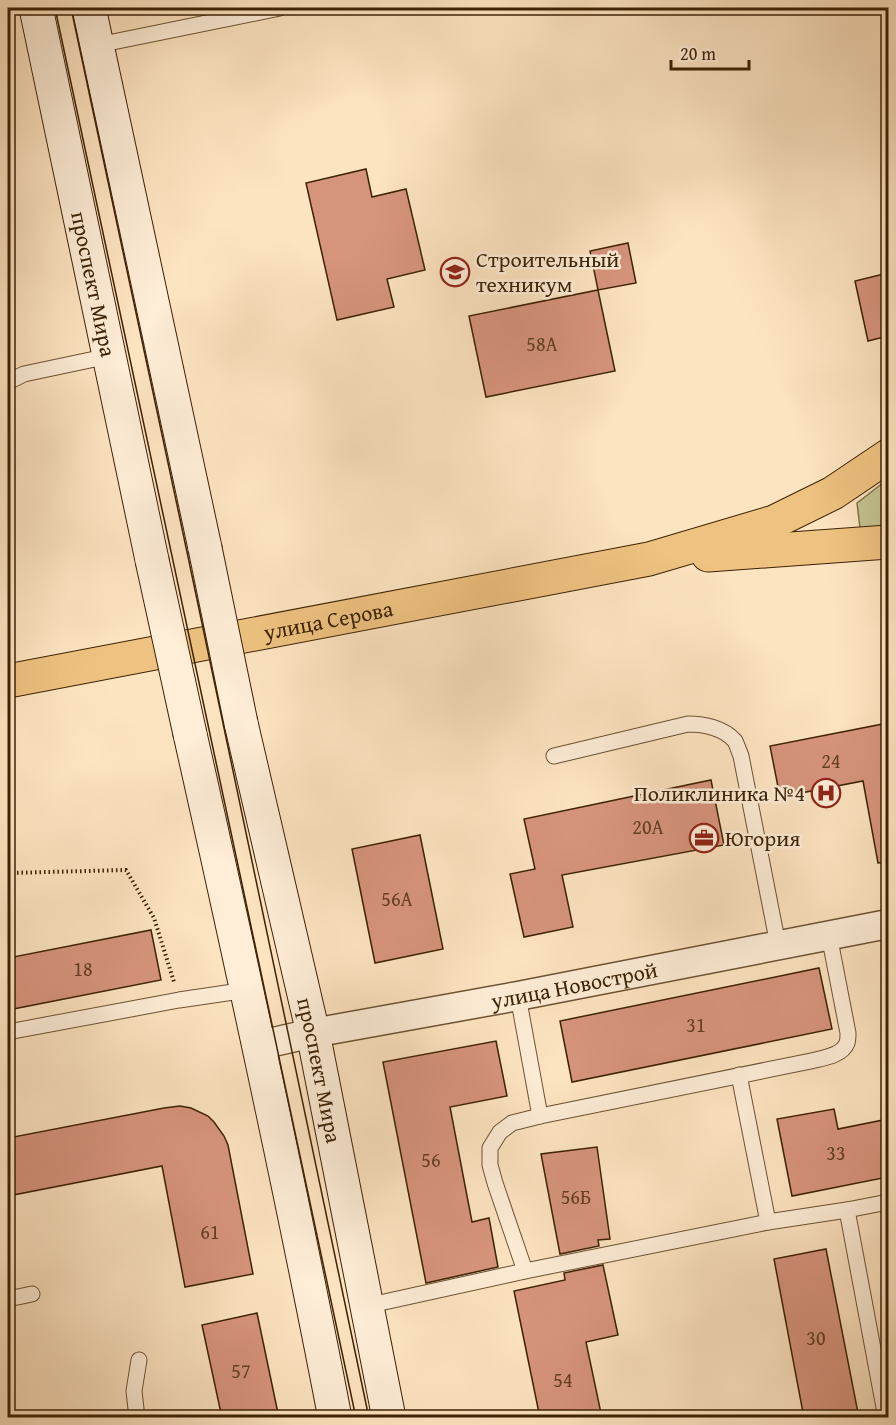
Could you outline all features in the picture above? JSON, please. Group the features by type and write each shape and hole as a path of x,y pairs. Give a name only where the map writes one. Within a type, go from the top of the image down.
{"main road":[{"name":"проспект Мира","path":"36,8 152,560 247,990"},
{"path":"89,8 98,45"},
{"name":"проспект Мира","path":"98,45 241,723 313,1033 389,1418"},
{"path":"649,559 774,522 833,493 888,456"},
{"path":"649,559 888,542"},
{"name":"улица Серова","path":"8,681 649,559"},
{"path":"247,990 335,1418"}],"street":[{"name":"улица Новострой","path":"260,1046 313,1033 518,996 888,924"}],"lane":[{"path":"98,45 280,8"},
{"path":"8,382 24,374 109,356"},
{"path":"554,756 688,724 700,724 725,733 735,742 741,756 778,945"},
{"path":"525,1271 490,1165 490,1148 500,1132 512,1123 540,1116 829,1057 841,1051 847,1044 848,1033 829,935"},
{"path":"8,1032 179,1000 247,990"},
{"path":"518,996 540,1116"},
{"path":"739,1075 768,1222"},
{"path":"366,1306 768,1222 888,1202"},
{"path":"847,1210 886,1418"},
{"path":"8,1299 32,1294"},
{"path":"137,1418 134,1391 139,1360"}],"path":[{"path":"8,873 126,870 154,918 179,1000"}],"green space":[{"path":"888,479 888,527 860,528 857,503"}],"building":[{"path":"366,169 372,197 406,189 425,270 387,279 394,307 337,320 306,183"},
{"path":"628,243 636,283 598,290 590,251"},
{"path":"888,273 888,336 868,341 855,281"},
{"path":"598,290 615,371 486,397 469,316"},
{"path":"888,723 888,862 878,863 863,781 780,797 770,746"},
{"path":"711,780 724,845 562,875 573,927 524,937 510,874 535,869 524,819"},
{"path":"420,835 443,949 375,963 352,849"},
{"path":"151,930 161,980 8,1010 8,958"},
{"path":"819,968 832,1029 572,1082 560,1021"},
{"path":"496,1041 507,1096 450,1107 472,1222 489,1218 498,1267 426,1283 383,1062"},
{"path":"180,1106 191,1108 208,1116 224,1136 228,1145 253,1274 185,1287 162,1166 8,1196 8,1138"},
{"path":"834,1109 838,1129 888,1119 888,1177 792,1196 777,1119"},
{"path":"597,1147 610,1239 598,1240 599,1246 560,1254 541,1154"},
{"path":"826,1249 859,1418 804,1418 774,1259"},
{"path":"603,1265 618,1335 586,1342 602,1418 540,1418 514,1291 565,1280 564,1273"},
{"path":"257,1313 279,1418 222,1418 202,1325"}],"tram line":[{"path":"55,8 356,1418"},
{"path":"71,8 369,1418"}],"place":[{"name":"Строительный техникум","path":"455,272"},
{"name":"Поликлиника №4","path":"826,793"},
{"name":"Югория","path":"704,838"}]}
